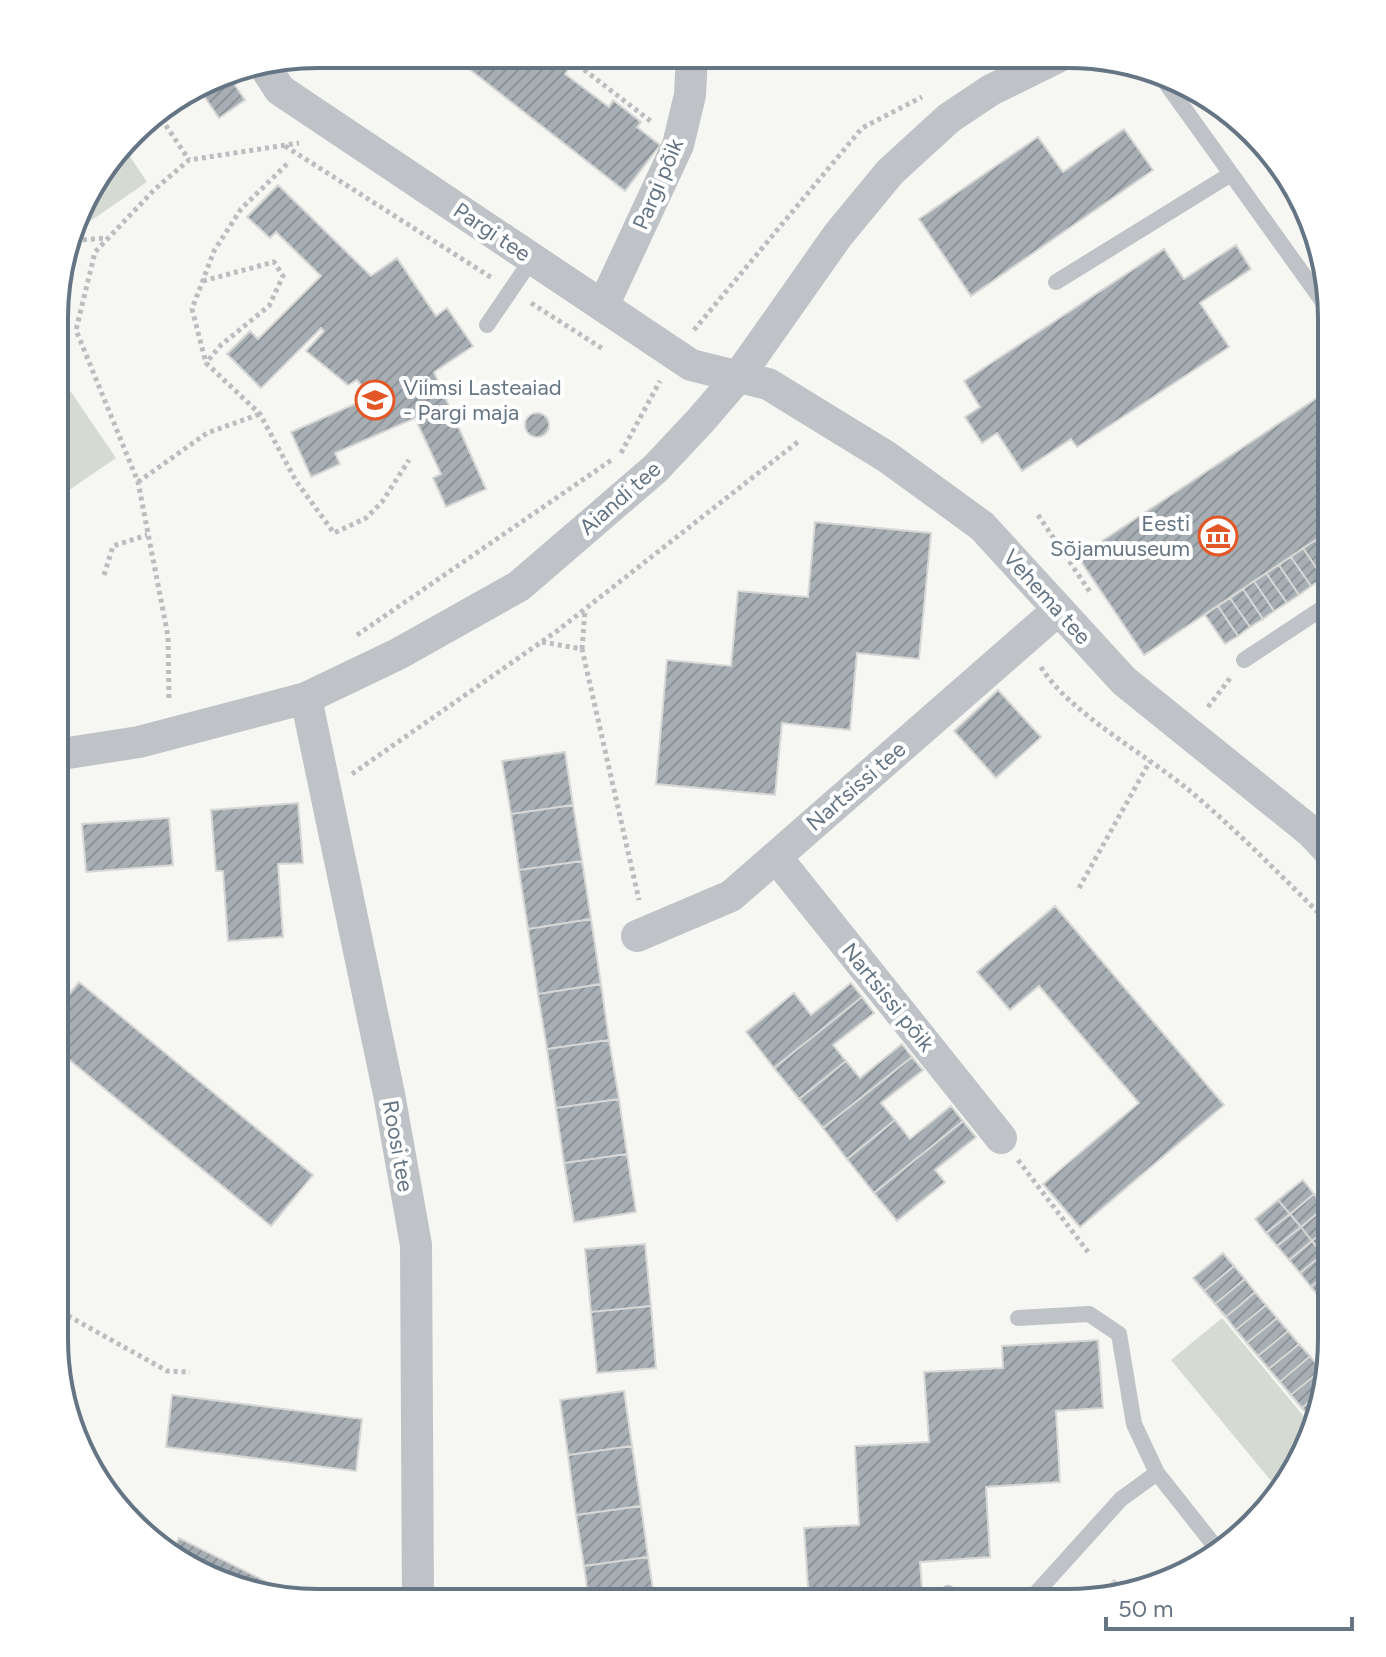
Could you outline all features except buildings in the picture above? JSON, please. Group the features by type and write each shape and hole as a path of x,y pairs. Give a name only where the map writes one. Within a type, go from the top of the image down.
{"street":[{"name":"Pargi põik","path":"603,306 679,144 690,95 691,68"},
{"name":"Aiandi tee","path":"68,753 139,742 306,698 398,654 519,586 655,469 738,377 838,235 890,172 949,118 991,90 1036,68"},
{"name":"Pargi tee","path":"269,73 280,90 346,136 691,365 738,377"},
{"name":"Vehema tee","path":"738,377 768,384 887,457 982,526 1124,681 1317,839"},
{"name":"Nartsissi tee","path":"642,934 731,896 1058,610"},
{"name":"Roosi tee","path":"306,698 389,1094 416,1245 418,1588"},
{"name":"Nartsissi põik","path":"776,857 1001,1138"}],"lane":[{"path":"1171,90 1316,293"},
{"path":"1056,282 1231,174"},
{"path":"487,325 532,259"},
{"path":"1244,660 1318,611"},
{"path":"1018,1318 1089,1314 1119,1334 1134,1424 1157,1473 1212,1543"},
{"path":"1041,1588 1121,1499 1157,1473"}],"path":[{"path":"583,69 634,112 679,144"},
{"path":"164,122 189,160"},
{"path":"169,698 168,636 138,482 76,330 95,252 155,189 189,160 346,136"},
{"path":"283,145 605,350"},
{"path":"287,164 241,209 214,251 192,309 206,363 260,414 296,481 334,533 366,518 382,502 409,460"},
{"path":"80,240 107,238"},
{"path":"202,282 274,262 283,276 269,306 221,345 206,363"},
{"path":"645,375 658,384"},
{"path":"138,482 207,433 260,414"},
{"path":"325,792 585,609 800,441"},
{"path":"104,575 113,546 147,535"},
{"path":"585,609 582,649 642,934"},
{"path":"540,642 582,649"},
{"path":"1188,733 1244,660"},
{"path":"1079,888 1150,761"},
{"path":"1001,1138 1088,1252"},
{"path":"68,1316 167,1371 190,1372"}],"shaded area":[{"path":"129,155 147,182 86,224 101,193"},
{"path":"68,388 116,458 68,491"},
{"path":"1222,1318 1305,1418 1285,1464 1273,1481 1272,1482 1171,1360"}],"place":[{"name":"Viimsi Lasteaiad - Pargi maja","path":"375,400"},
{"name":"Eesti Sõjamuuseum","path":"1218,536"}]}
